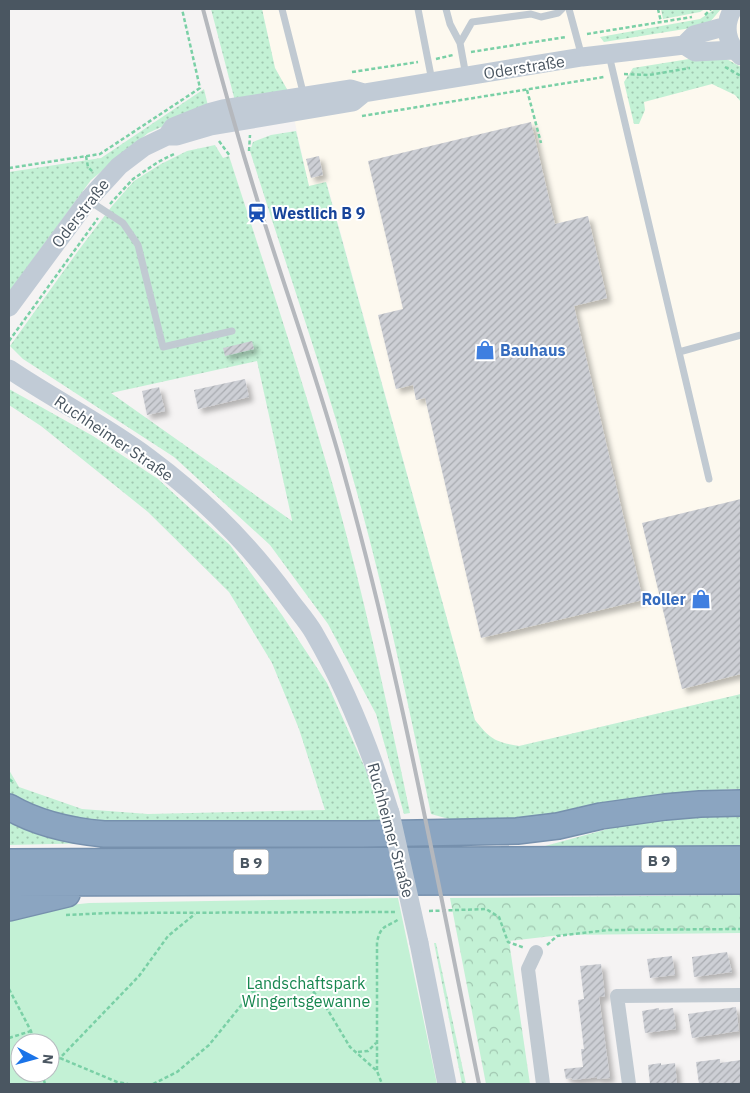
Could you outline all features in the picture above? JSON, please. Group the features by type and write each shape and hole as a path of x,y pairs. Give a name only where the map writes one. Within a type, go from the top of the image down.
{"highway":[{"name":"B 9","path":"445,861 475,849 572,835 610,822 629,813 700,804 741,803"},
{"path":"9,807 43,822 80,832 148,834 364,834 517,831 558,826 601,816 629,813"},
{"name":"B 9","path":"9,862 741,860"},
{"name":"B 9","path":"9,883 741,881"},
{"path":"9,908 48,898 133,883"}],"street":[{"name":"Oderstraße","path":"168,136 173,127 208,113 351,89 364,93 608,53 684,44 694,35 730,17"},
{"name":"Oderstraße","path":"730,17 727,34 738,53"},
{"name":"Oderstraße","path":"684,44 696,52 738,53"},
{"name":"Oderstraße","path":"9,307 103,182 144,147 168,136 177,136 211,126 353,102 364,93"},
{"name":"Ruchheimer Straße","path":"9,369 136,448 164,468 232,529 277,583 313,632 338,680 373,758 390,813 419,943 447,1084"},
{"path":"536,952 528,969 543,1084"},
{"path":"629,1084 617,996 741,995"}],"lane":[{"path":"282,9 304,96"},
{"path":"418,9 432,82"},
{"path":"446,9 450,24 460,43 466,76"},
{"path":"460,43 472,22 531,14 541,17 558,13 562,9"},
{"path":"569,9 582,57"},
{"path":"608,53 709,479"},
{"path":"88,200 123,223 138,245 163,347 232,331"},
{"path":"679,352 741,335"}],"path":[{"path":"9,168 100,154 200,88 182,9"},
{"path":"658,9 662,22"},
{"path":"705,15 711,9"},
{"path":"351,73 696,17"},
{"path":"722,66 741,76"},
{"path":"355,118 614,76 649,75 694,67"},
{"path":"527,90 541,143"},
{"path":"244,136 250,134 249,151"},
{"path":"210,142 225,140"},
{"path":"219,141 230,156"},
{"path":"9,341 104,210 134,179 158,162 177,152"},
{"path":"9,779 12,782"},
{"path":"426,911 486,909 499,917 508,942 536,952 557,936 609,930 741,929"},
{"path":"62,915 109,913 397,912"},
{"path":"128,1084 117,1082 60,1058 138,976 168,936 196,914"},
{"path":"382,1084 377,1071 376,1043 377,942 379,932 385,925 402,917"},
{"path":"153,1084 177,1072 209,1045 252,992 269,984 288,983 301,985 312,990 326,1007 350,1047 358,1052 377,1071"},
{"path":"9,989 31,1031 9,1038"},
{"path":"358,1052 368,1051 376,1043"}],"shaded area":[{"path":"262,9 741,9 741,694 519,746 499,743 486,734 475,720 327,183 309,186 288,91 275,68"}],"green space":[{"path":"211,9 262,9 275,68 288,91 235,101"},
{"path":"661,9 705,9 700,12 663,19"},
{"path":"715,9 721,9 710,22 691,28 604,42 600,37 700,19"},
{"path":"714,55 721,56 741,67 741,102 735,95 712,84 644,102 645,110 639,124 634,124 624,82 633,68"},
{"path":"204,89 208,106 148,133 91,180 9,292 9,172 101,158"},
{"path":"296,131 309,186 326,182 475,720 494,739 519,746 741,694 741,789 609,803 540,821 467,824 431,814 394,640 362,511 326,388 250,151 253,142 271,135"},
{"path":"215,145 223,158 229,156 305,393 341,514 373,642 410,813 404,814 376,714 328,624 270,545 174,457 23,359 10,346 78,251 112,206 134,181 187,151","holes":["257,361 292,521 111,393"]},
{"path":"9,389 93,436 158,479 230,545 282,615 327,683 373,786 382,826 64,821 9,797 9,770 19,787 82,809 148,814 325,810 299,729 272,663 229,592 148,512 41,426 9,405"},
{"path":"741,813 741,851 523,852 626,824 677,815"},
{"path":"9,818 97,843 9,845"},
{"path":"741,895 741,933 561,935 509,941 530,1084 486,1084 450,898"},
{"name":"Landschaftspark Wingertsgewanne","path":"398,898 437,1084 9,1084 9,919 42,908 89,903"},
{"path":"434,943 436,943 466,1084 462,1084"}],"building":[{"name":"Bauhaus","path":"531,122 555,224 588,216 607,298 574,306 643,600 481,638 425,398 416,400 413,385 396,389 378,315 403,309 368,161"},
{"path":"319,156 323,175 311,178 306,159"},
{"path":"252,341 254,349 225,356 223,348"},
{"path":"245,379 249,397 198,409 194,390"},
{"path":"159,387 165,411 147,415 142,391"},
{"name":"Roller","path":"741,499 741,674 682,689 642,523"},
{"path":"727,952 732,972 694,977 692,957"},
{"path":"672,956 675,975 650,978 647,959"},
{"path":"601,964 605,996 599,997 610,1078 566,1079 564,1069 583,1067 581,1049 584,1049 578,1000 584,999 580,966"},
{"path":"736,1007 739,1031 692,1038 688,1014"},
{"path":"659,1008 659,1010 673,1008 676,1029 645,1033 642,1011"},
{"path":"720,1059 720,1063 741,1060 741,1084 699,1084 696,1062"},
{"path":"661,1063 661,1065 675,1063 677,1084 650,1084 648,1065"}],"railway":[{"path":"203,9 243,154 324,405 364,549 417,778 479,1084"}],"place":[{"name":"Westlich B 9","path":"257,213"},
{"name":"Bauhaus","path":"485,350"},
{"name":"Roller","path":"701,599"}]}
